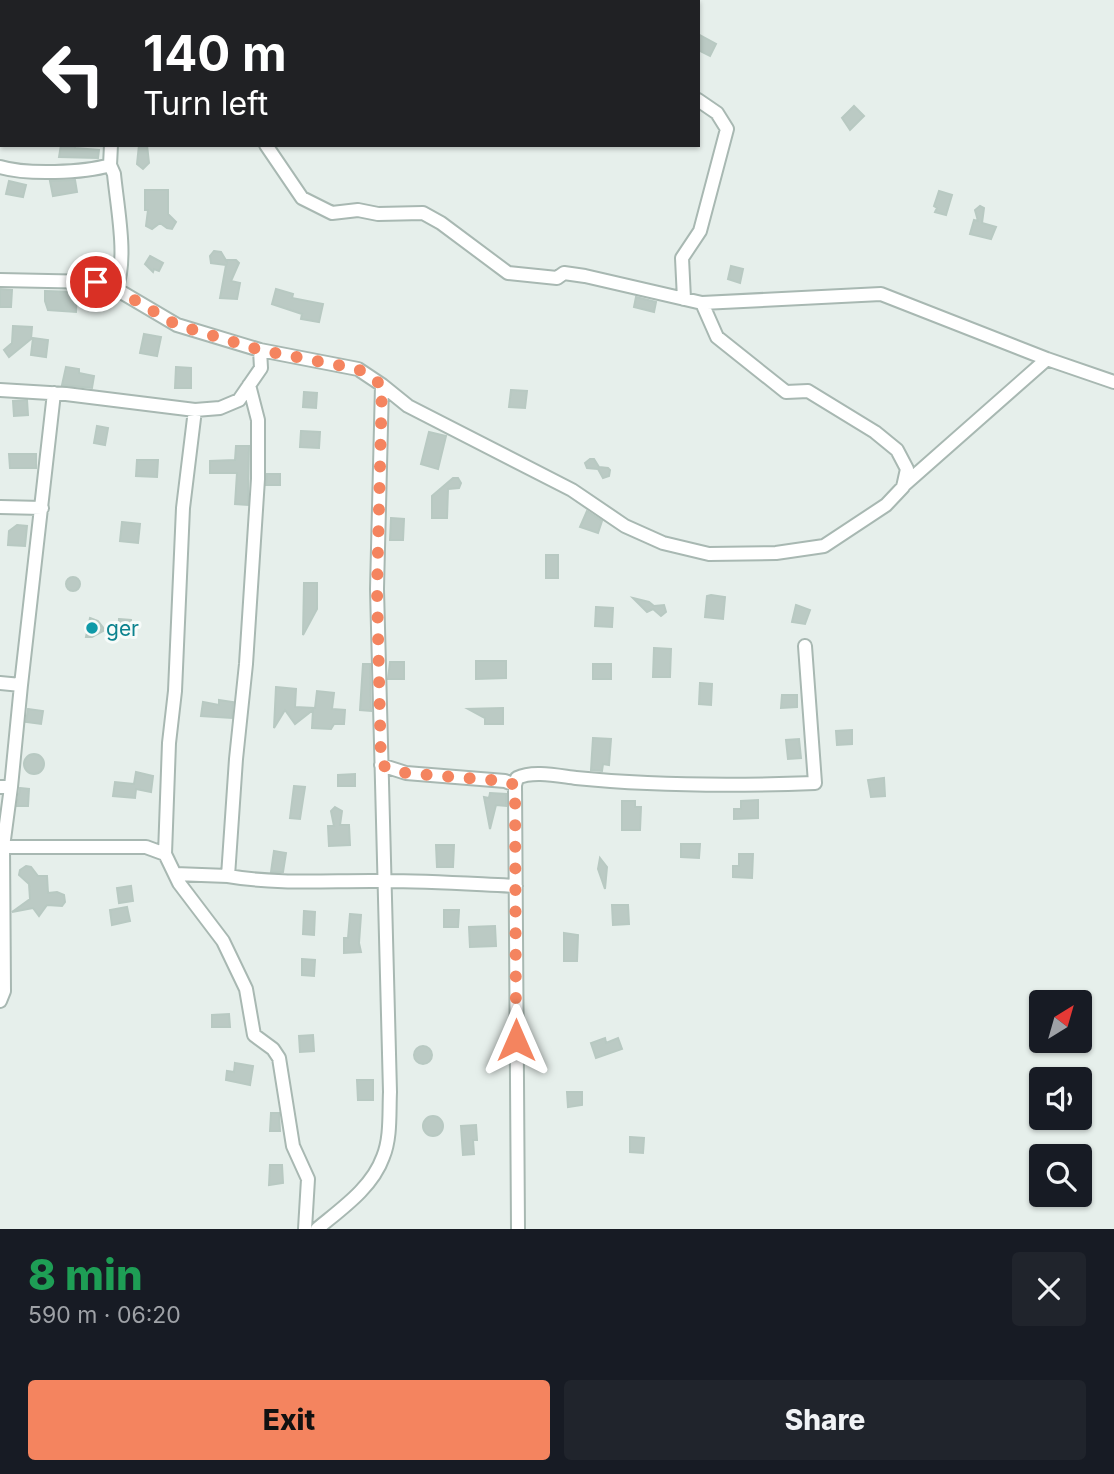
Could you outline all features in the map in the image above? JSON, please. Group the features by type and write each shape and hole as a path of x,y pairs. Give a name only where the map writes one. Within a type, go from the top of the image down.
{"street":[{"path":"684,299 682,258 700,231 727,129 718,113 700,101"},
{"path":"111,147 110,165 114,174 121,244 120,279 116,289"},
{"path":"266,147 302,198 332,213 358,210 378,214 424,213 508,273 557,278 564,273 585,276 702,303 881,295 1114,382"},
{"path":"0,167 14,172 43,172 110,165"},
{"path":"0,280 96,282 116,289 177,325 260,350 358,369 408,406 572,490 625,526 663,543 709,554 775,553 824,546 886,505 1047,359"},
{"path":"702,303 717,337 786,392 808,391 875,432 897,450 907,469 903,487"},
{"path":"0,390 54,393 195,410 220,408 239,400 261,368 260,350"},
{"path":"228,876 258,480 258,421 249,385"},
{"path":"317,1229 346,1205 373,1176 383,1159 387,1144 390,1092 377,589 382,385"},
{"path":"0,1002 4,991 1,904 5,787 21,685 54,393"},
{"path":"195,410 183,508 175,691 169,743 166,855 175,874 223,941 246,989 254,1035 273,1049 279,1058 293,1146 308,1179 305,1229"},
{"path":"0,507 42,508"},
{"path":"518,1229 517,778 535,775 660,785 751,786 815,783 805,646"},
{"path":"0,683 21,685"},
{"path":"381,765 406,773 505,781 515,785"},
{"path":"3,847 146,847 166,855"},
{"path":"175,874 322,883 384,881 516,886"}],"building":[{"path":"700,35 716,44 710,56 700,51"},
{"path":"854,106 864,116 850,130 842,118"},
{"path":"61,147 99,150 98,158 59,157"},
{"path":"139,147 147,147 149,163 143,169 137,164"},
{"path":"75,180 77,192 53,196 50,181"},
{"path":"9,181 26,185 23,197 6,194"},
{"path":"145,190 168,190 168,214 176,222 172,229 160,223 152,229 146,226 148,210 145,210"},
{"path":"939,191 952,195 946,215 935,212 937,208 934,206"},
{"path":"980,206 984,208 982,223 996,227 991,239 970,234 974,220 978,221 975,210"},
{"path":"214,251 221,252 227,262 236,260 239,263 231,281 240,283 237,299 220,298 226,265 211,263 210,256"},
{"path":"150,256 163,263 159,271 154,269 153,272 145,264"},
{"path":"731,266 743,269 740,283 728,279"},
{"path":"0,289 12,290 11,307 0,307"},
{"path":"276,289 293,294 292,298 323,304 319,322 301,319 302,314 272,304"},
{"path":"45,291 77,292 76,312 48,310"},
{"path":"636,297 656,302 654,312 634,307"},
{"path":"13,326 32,327 31,339 9,357 4,350 12,343"},
{"path":"144,334 161,337 157,356 140,353"},
{"path":"33,338 48,340 46,357 31,355"},
{"path":"66,367 94,376 92,388 62,385"},
{"path":"176,367 191,368 191,388 175,388"},
{"path":"511,390 527,391 525,408 509,407"},
{"path":"304,392 317,393 316,408 303,407"},
{"path":"27,400 28,415 14,416 13,401"},
{"path":"97,426 108,428 105,445 94,443"},
{"path":"301,431 320,432 319,448 300,447"},
{"path":"429,432 446,436 438,469 421,464"},
{"path":"236,446 249,446 248,505 235,504 237,473 210,473 210,461 235,460"},
{"path":"9,454 36,454 36,468 10,468"},
{"path":"594,459 599,467 608,468 609,476 603,478 598,469 587,468 585,463"},
{"path":"137,460 158,460 157,477 136,476"},
{"path":"267,474 280,474 280,485 266,485"},
{"path":"453,478 458,478 461,483 459,488 448,489 447,518 432,518 432,496"},
{"path":"587,511 602,521 598,533 580,527"},
{"path":"391,518 404,519 403,540 390,540"},
{"path":"122,522 140,524 138,543 120,541"},
{"path":"17,525 27,526 25,546 8,545 9,531"},
{"path":"546,555 558,555 558,578 546,578"},
{"name":"ger","path":"70,577 76,577 80,584 76,591 70,591 66,587 66,581"},
{"path":"304,583 317,583 317,609 303,635"},
{"path":"707,596 725,597 723,619 705,617"},
{"path":"633,598 654,606 664,605 666,612 661,616 653,609 647,612"},
{"path":"796,605 810,610 805,624 792,622"},
{"path":"596,607 613,608 612,627 595,626"},
{"name":"ger","path":"90,618 98,621 105,630 86,637"},
{"path":"119,619 131,620 131,635 118,634"},
{"path":"654,648 671,649 670,677 653,677"},
{"path":"476,661 506,661 506,678 476,679"},
{"path":"390,662 404,662 404,679 388,679"},
{"path":"363,664 370,664 371,711 360,710"},
{"path":"593,664 611,664 611,679 593,679"},
{"path":"700,683 712,684 711,705 699,704"},
{"path":"276,687 296,689 295,707 315,708 317,691 334,693 332,709 345,710 344,724 334,724 331,729 312,728 313,710 295,724 285,710 274,728"},
{"path":"782,695 797,695 797,707 781,708"},
{"path":"219,700 233,702 232,718 201,716 203,702 219,705"},
{"path":"503,708 503,724 485,724 485,718 468,709"},
{"path":"28,709 43,711 41,724 26,722"},
{"path":"852,730 852,744 837,745 836,731"},
{"path":"593,738 611,739 609,765 603,764 602,771 591,770"},
{"path":"799,739 801,758 788,759 786,740"},
{"path":"34,754 41,757 44,764 41,771 34,774 27,771 24,764 27,757"},
{"path":"136,772 153,776 151,792 136,789 135,798 113,796 115,782 134,784"},
{"path":"355,774 355,786 338,786 338,775"},
{"path":"884,778 885,796 871,797 868,780"},
{"path":"294,786 305,787 300,819 290,818"},
{"path":"20,788 29,789 28,806 17,806"},
{"path":"490,793 506,794 506,806 496,805 490,829 484,797 489,798"},
{"path":"758,800 758,818 734,819 734,809 741,809 741,801"},
{"path":"622,801 635,801 635,807 641,807 640,830 622,830"},
{"path":"335,807 342,811 340,825 349,825 350,845 329,846 328,826 334,826 331,811"},
{"path":"681,844 700,844 699,858 681,857"},
{"path":"436,845 454,845 453,867 437,867"},
{"path":"274,851 286,853 283,872 271,872"},
{"path":"739,854 753,854 752,878 733,877 733,866 739,866"},
{"path":"600,858 607,867 605,889 598,869"},
{"path":"26,866 31,867 38,876 47,876 48,893 57,892 64,895 65,902 62,906 47,905 39,916 33,908 12,912 30,899 29,884 19,875 20,870"},
{"path":"131,886 133,901 119,903 117,888"},
{"path":"612,905 628,905 629,924 613,925"},
{"path":"127,907 130,921 112,925 110,910"},
{"path":"444,910 459,910 458,927 444,927"},
{"path":"304,911 315,912 314,935 303,934"},
{"path":"350,914 361,915 361,952 344,953 344,938 348,938"},
{"path":"495,926 496,946 470,947 469,927"},
{"path":"564,933 578,935 577,961 564,961"},
{"path":"302,959 315,960 314,976 302,975"},
{"path":"229,1014 230,1027 212,1027 212,1015"},
{"path":"313,1035 314,1051 300,1052 299,1036"},
{"path":"605,1038 606,1043 618,1038 622,1049 596,1058 591,1043"},
{"path":"423,1046 429,1049 432,1055 429,1061 423,1064 417,1061 414,1055 417,1049"},
{"path":"235,1063 253,1066 250,1085 226,1080 227,1071 234,1072"},
{"path":"357,1080 373,1080 373,1100 358,1100"},
{"path":"567,1092 582,1092 582,1105 568,1107"},
{"path":"271,1113 279,1113 280,1131 270,1131"},
{"path":"433,1116 440,1119 443,1126 440,1133 433,1136 426,1133 423,1126 426,1119"},
{"path":"476,1125 474,1154 463,1155 461,1126"},
{"path":"630,1137 644,1138 643,1153 630,1152"},
{"path":"270,1165 282,1165 283,1183 269,1185"}],"place":[{"name":"ger","path":"92,628"}],"route":[{"path":"96,282 116,289 177,325 260,350 358,369 382,385 377,589 381,765 406,773 505,781 515,785 516,1040"}]}
